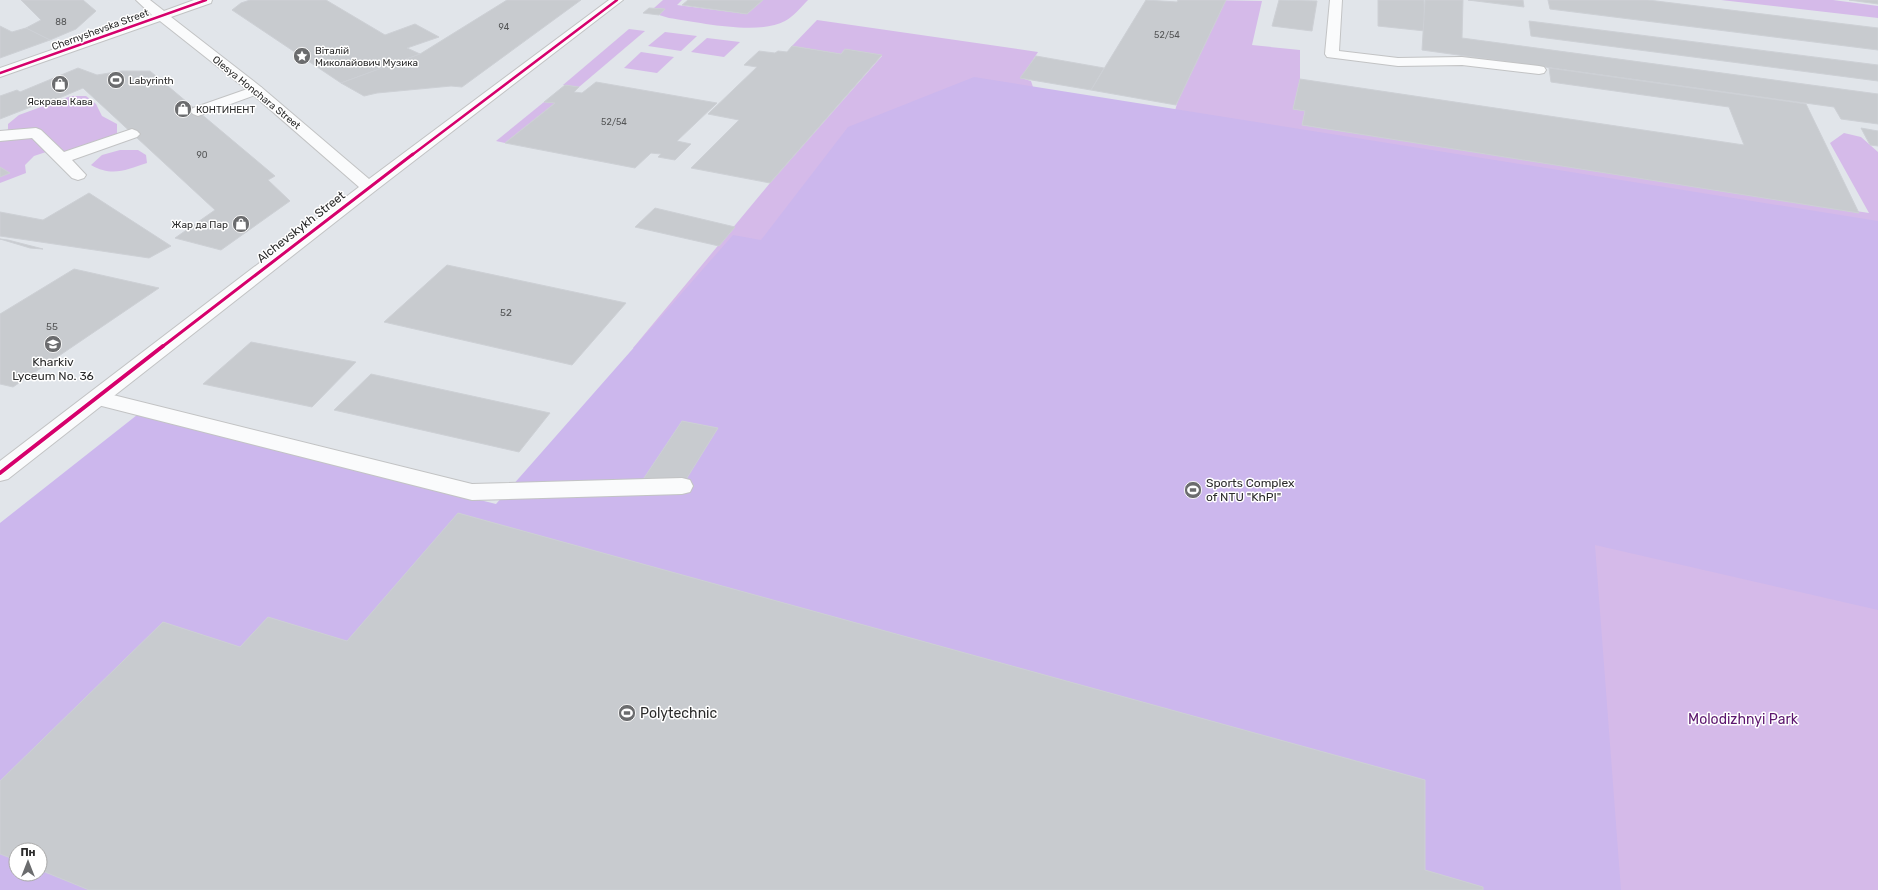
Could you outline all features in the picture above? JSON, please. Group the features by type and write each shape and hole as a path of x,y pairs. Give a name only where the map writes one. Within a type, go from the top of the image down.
{"street":[{"name":"Olesya Honchara Street","path":"142,0 256,90 369,187"},
{"name":"Chernyshevska Street","path":"0,73 206,0"},
{"name":"Alchevskykh Street","path":"0,473 369,187 617,0"},
{"path":"1336,0 1332,54 1398,62 1462,61 1539,70"},
{"path":"198,111 256,90"},
{"path":"0,136 36,133 78,175"},
{"path":"61,158 132,134"},
{"path":"97,398 472,492 682,486"}],"green space":[{"path":"663,0 682,0 677,5 747,14 763,0 808,0 785,21 773,25 744,28 711,25 659,15 664,9 654,8"},
{"name":"Molodizhnyi Park","path":"1207,0 1262,1 1252,45 1300,50 1300,79 1293,109 1305,111 1302,125 1869,213 1830,143 1844,133 1861,137 1878,152 1878,890 1520,890 633,348 770,183 882,56 845,49 841,54 792,46 817,20 1038,52 1021,78 1031,81 1034,90 1172,121"},
{"path":"1721,0 1833,0 1878,6 1878,18"},
{"path":"629,29 645,31 579,87 563,85"},
{"path":"665,32 697,36 681,51 648,46"},
{"path":"707,38 740,42 724,57 691,52"},
{"path":"641,52 674,57 657,73 624,68"},
{"path":"71,96 86,96 96,104 102,116 117,124 117,135 77,156 46,152 34,156 25,165 26,173 0,183 0,141 8,129 8,124 19,115"},
{"path":"544,102 555,103 505,143 496,141"},
{"path":"120,150 138,150 146,155 147,163 119,171 106,171 91,165 102,155"}],"shaded area":[{"name":"Sports Complex of NTU \"KhPI\"","path":"974,77 1878,221 1878,610 1595,545 1621,890 0,890 0,523 137,415 496,504 733,235 761,240 848,127"}],"building":[{"path":"21,0 83,0 96,11 76,29 50,40 26,28 41,20"},
{"path":"250,0 326,0 385,35 415,24 439,37 407,48 420,54 341,83 232,10 241,3"},
{"path":"507,0 581,0 462,87 451,86 377,93 364,96 341,83 420,54"},
{"path":"688,0 763,0 747,14 682,5"},
{"path":"1146,0 1177,2 1178,0 1226,0 1176,105 1091,90"},
{"path":"1279,0 1317,1 1312,31 1272,26"},
{"path":"1378,0 1424,0 1425,31 1378,26"},
{"path":"1425,0 1463,0 1462,38 1878,94 1878,124 1841,119 1834,107 1422,50"},
{"path":"1468,0 1523,0 1524,7"},
{"path":"1548,0 1648,0 1878,28 1878,50 1550,9"},
{"path":"1849,0 1878,0 1878,4"},
{"path":"649,8 665,9 659,15 643,13"},
{"path":"1529,21 1878,65 1878,81 1531,36"},
{"path":"0,26 12,32 26,28 50,40 0,58"},
{"path":"792,46 841,54 845,49 882,55 770,183 691,168 739,120 708,114 757,67 744,65 759,51 775,53 778,51 787,52"},
{"path":"1036,56 1104,68 1091,90 1020,78"},
{"path":"78,68 97,75 122,71 150,71 275,176 268,180 290,201 221,250 175,238 215,210 83,88 45,104 41,103 0,119 0,96 17,90 20,92"},
{"path":"1549,68 1806,104 1859,213 1302,125 1305,111 1293,109 1300,79 1744,145 1729,107 1551,82"},
{"path":"596,82 717,103 677,141 691,144 675,160 658,157 661,154 651,153 635,168 505,143 555,103 544,102 565,85 579,87 574,92 582,93"},
{"path":"1861,128 1878,131 1878,146 1870,145"},
{"path":"0,167 10,173 0,177"},
{"path":"89,193 171,246 149,258 0,236 0,212 43,220"},
{"path":"655,208 735,227 719,246 635,227"},
{"path":"0,239 8,240 43,249 30,248"},
{"path":"447,265 626,303 572,365 384,322"},
{"path":"74,269 159,288 13,387 0,384 0,314"},
{"path":"251,342 356,362 312,407 203,384"},
{"path":"371,374 550,413 519,452 334,410"},
{"path":"682,421 718,428 682,486 644,478"},
{"name":"Polytechnic","path":"458,513 1425,780 1425,870 1483,887 1483,890 89,890 48,873 48,842 8,842 8,857 0,854 0,781 163,622 240,647 268,617 347,641"}],"cycle path":[{"path":"0,73 206,0"},
{"path":"0,473 369,187 617,0"}],"place":[{"name":"Віталій Миколайович Музика","path":"302,56"},
{"name":"Labyrinth","path":"116,80"},
{"name":"Яскрава Кава","path":"60,84"},
{"name":"КОНТИНЕНТ","path":"183,109"},
{"name":"Жар да Пар","path":"241,224"},
{"name":"Kharkiv Lyceum No. 36","path":"53,344"},
{"name":"Sports Complex of NTU \"KhPI\"","path":"1193,490"},
{"name":"Polytechnic","path":"627,713"}]}
